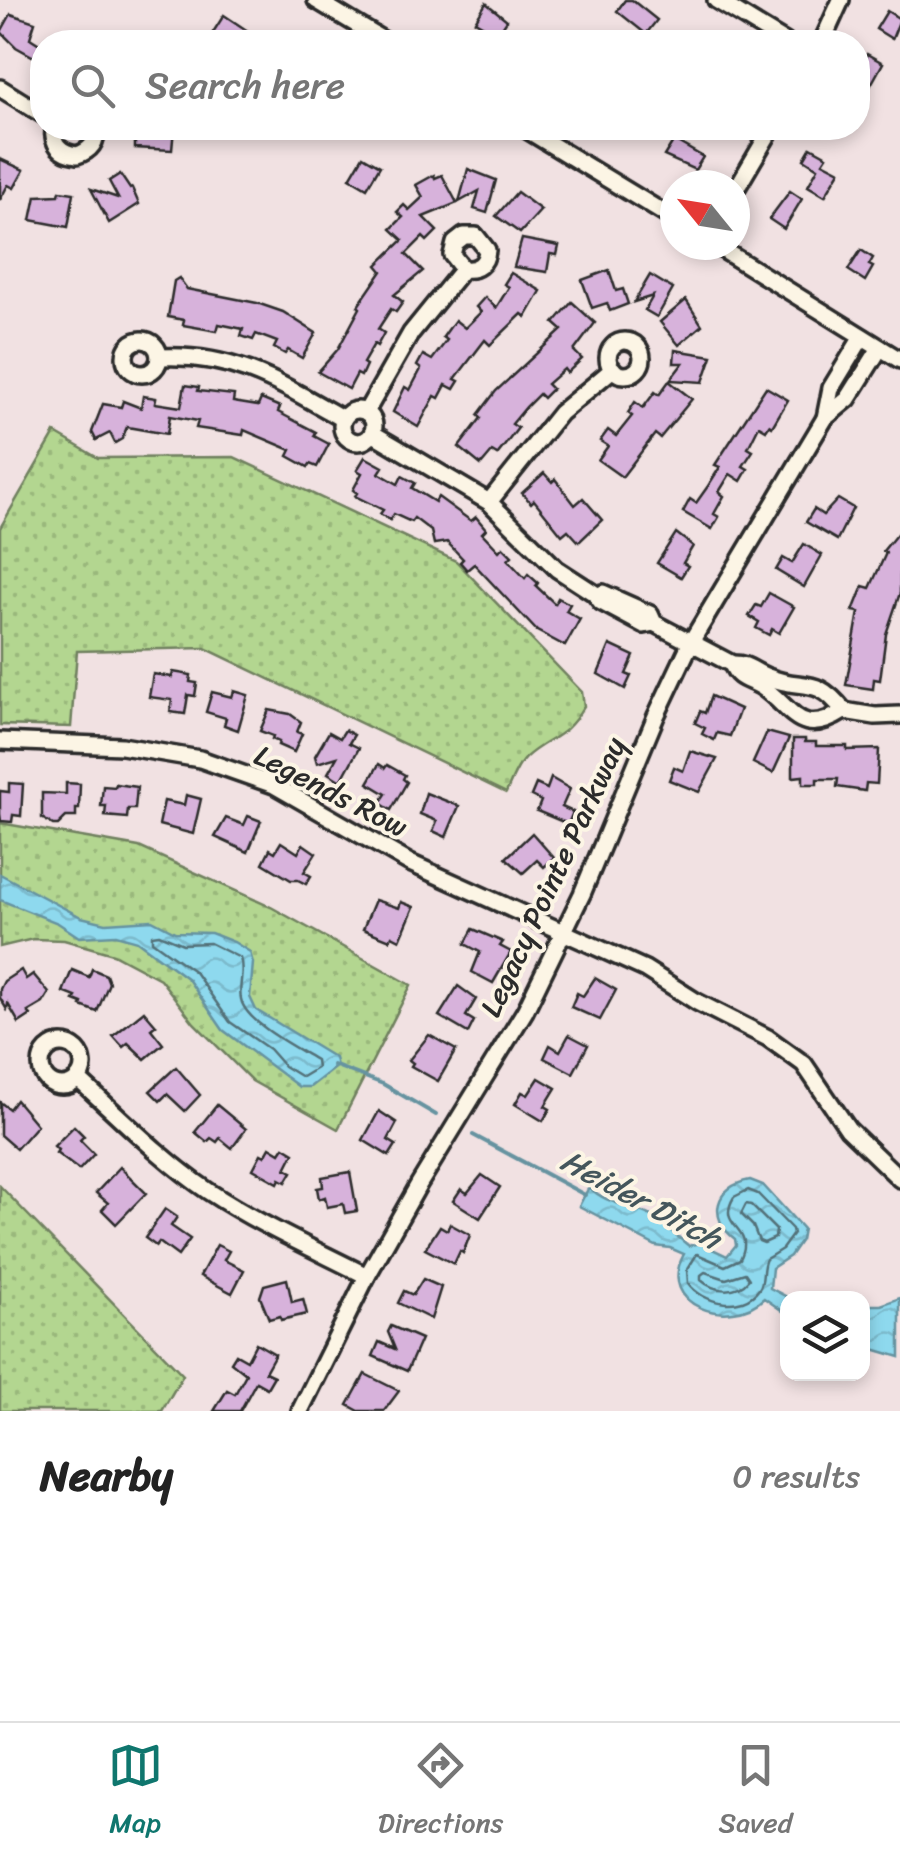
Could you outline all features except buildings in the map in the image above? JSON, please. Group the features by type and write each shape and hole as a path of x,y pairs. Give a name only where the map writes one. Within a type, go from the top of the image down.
{"street":[{"path":"316,0 366,30"},
{"path":"716,0 765,30"},
{"path":"827,30 841,0"},
{"path":"0,88 30,107"},
{"path":"55,140 62,151 76,155 90,148 95,140"},
{"path":"544,140 660,211"},
{"path":"747,170 765,140"},
{"path":"739,260 900,360"},
{"path":"366,412 410,332 463,269"},
{"name":"Legacy Pointe Parkway","path":"825,418 830,388 862,336"},
{"name":"Legacy Pointe Parkway","path":"300,1411 367,1276 418,1184 504,1048 563,933 691,642 825,418 848,399 880,348"},
{"path":"158,356 194,355 248,368 343,418"},
{"path":"489,502 560,413 614,370"},
{"path":"343,418 356,410 366,412 372,419 372,433"},
{"path":"343,418 342,430 348,438 358,442 372,433"},
{"path":"372,433 489,502 558,569 594,592 602,602 626,609 644,624 654,623 732,664 735,673 748,682 816,686 834,698 844,712"},
{"path":"762,681 788,713 803,720 830,720 844,712 900,716"},
{"name":"Legends Row","path":"0,742 122,746 200,759 274,785 410,863 645,969 697,1002 768,1038 804,1064 848,1129 900,1178"},
{"path":"78,1079 206,1190 367,1276"}],"green space":[{"path":"55,433 98,458 234,457 456,561 582,692 584,706 563,732 525,758 506,793 205,648 77,651 71,727 0,725 0,528"},
{"path":"0,823 139,847 271,907 411,985 338,1129 252,1081 194,1023 160,979 113,954 64,940 33,939 0,947"},
{"path":"0,1186 183,1375 162,1411 0,1411"}],"water":[{"path":"0,874 81,917 106,923 152,920 175,932 211,933 234,942 250,952 250,997 256,1010 335,1058 337,1066 310,1087 299,1087 223,1030 188,979 137,941 116,935 79,937 58,923 0,900"},
{"path":"750,1180 763,1185 803,1229 790,1256 772,1268 770,1288 780,1293 780,1309 764,1298 734,1312 701,1308 688,1300 680,1288 678,1272 684,1254 656,1246 579,1206 589,1187 610,1201 654,1218 689,1246 700,1243 727,1256 736,1245 721,1222 719,1204 722,1196 738,1183"},
{"path":"900,1298 900,1357 870,1348 870,1305"}],"waterway":[{"name":"Heider Ditch","path":"333,1065 383,1084 436,1115"},
{"name":"Heider Ditch","path":"473,1135 585,1195"}]}
